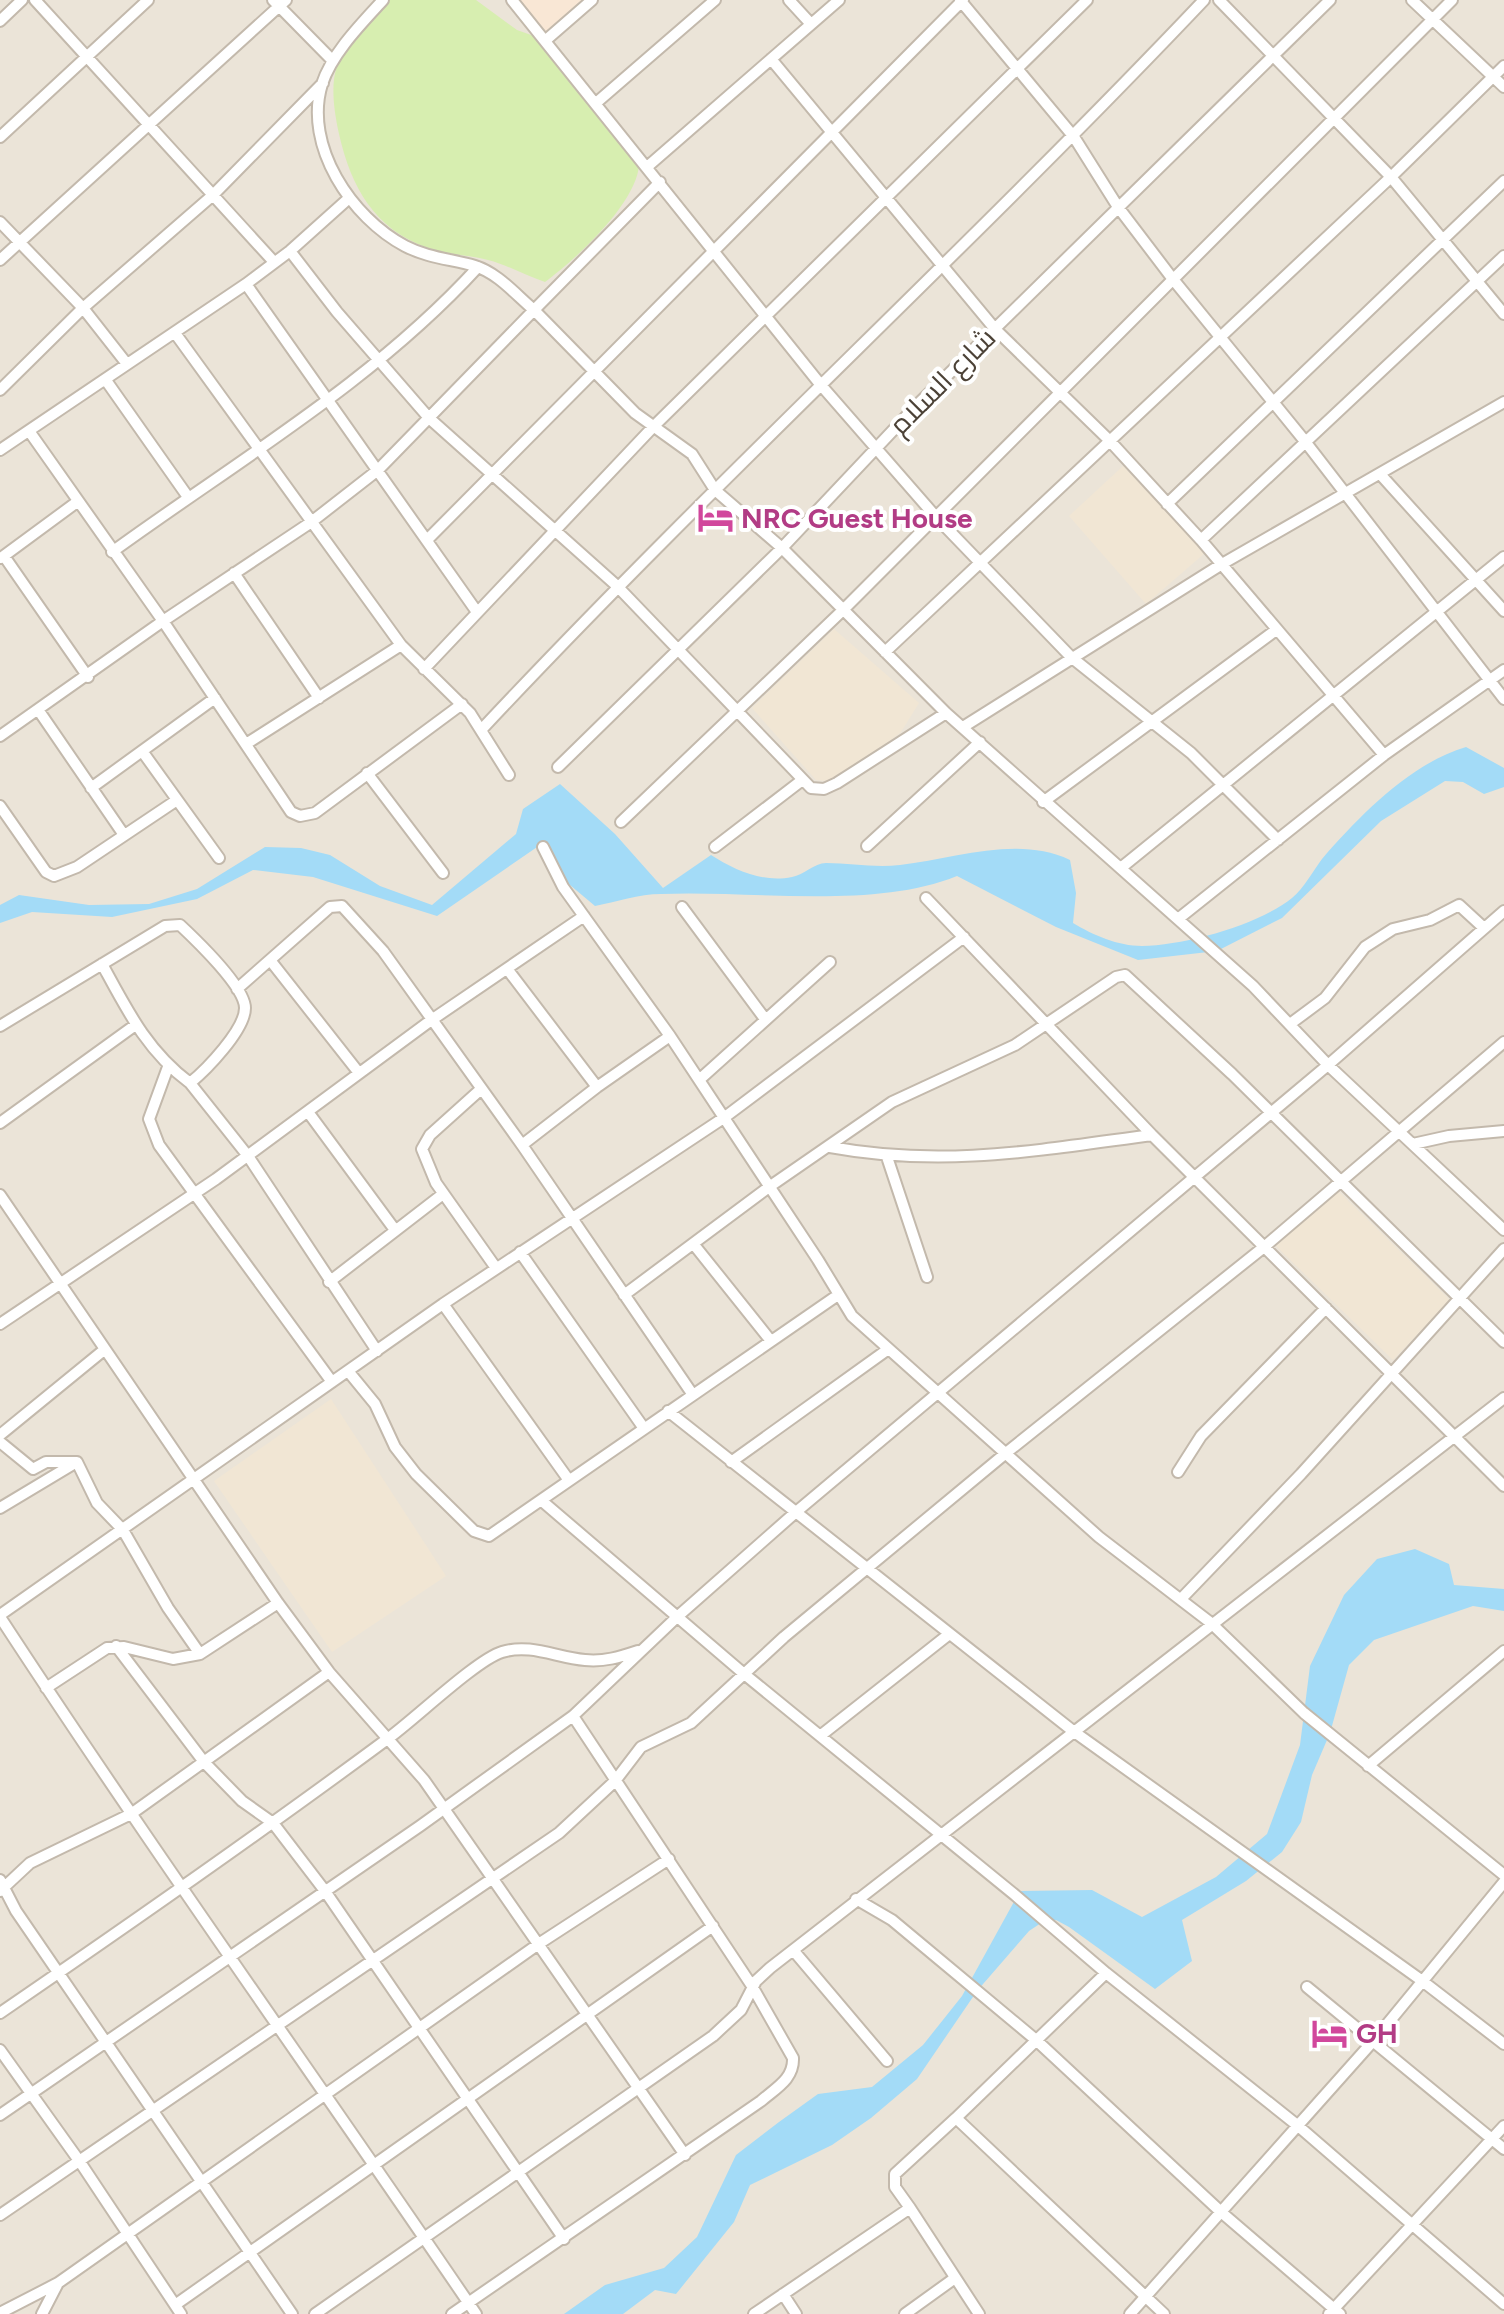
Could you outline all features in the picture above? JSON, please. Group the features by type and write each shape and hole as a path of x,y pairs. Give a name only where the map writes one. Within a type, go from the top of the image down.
{"street":[{"path":"0,21 22,0"},
{"path":"35,0 274,262"},
{"path":"0,137 148,0"},
{"path":"383,0 333,61 323,83 318,106 319,127 348,199 378,229 405,246 430,257 478,267 534,310 653,427 692,454 715,490 782,548 946,713 1043,802 1122,867 1504,1230"},
{"path":"512,0 820,384 936,517 1071,657 1225,784 1278,840"},
{"path":"546,40 592,0"},
{"path":"596,103 715,0"},
{"path":"789,0 811,24"},
{"path":"647,167 839,0"},
{"path":"424,669 653,427 1087,0"},
{"path":"482,729 616,585 1074,137 1204,0"},
{"path":"1219,0 1391,177 1504,314"},
{"name":"شارع السلام","path":"558,767 782,548 995,329 1330,0"},
{"path":"1412,0 1504,87"},
{"path":"621,822 843,610 1452,0"},
{"path":"427,540 494,475 592,370 714,252 962,1 1074,137 1118,207 1172,278 1304,440 1504,699"},
{"path":"0,260 279,2 333,61"},
{"path":"771,59 995,329 1109,440 1201,540 1384,755"},
{"path":"885,652 1391,177 1504,66"},
{"path":"0,390 83,308 213,195 323,83"},
{"path":"1167,504 1504,181"},
{"path":"0,736 88,677 163,621 310,523 378,470 660,182"},
{"path":"0,450 246,284 290,251 348,199"},
{"path":"0,222 83,308 127,364"},
{"path":"290,251 429,418 616,585 680,648 801,781 817,789 837,783 946,713"},
{"path":"1201,540 1304,440 1504,256"},
{"path":"112,552 188,497 259,452 379,361 436,313 478,267"},
{"path":"246,284 477,612"},
{"path":"175,333 401,645 462,704 482,729 509,775"},
{"path":"105,379 188,497"},
{"path":"963,727 1222,564 1504,402"},
{"path":"29,431 163,621 283,804 300,816 315,813 462,704"},
{"path":"1380,474 1504,611"},
{"path":"77,502 2,558 88,677"},
{"path":"1122,867 1504,557"},
{"path":"234,573 319,698"},
{"path":"1043,802 1276,630"},
{"path":"246,744 401,645"},
{"path":"1178,919 1384,755 1504,670"},
{"path":"91,788 215,698"},
{"path":"39,711 124,835"},
{"path":"867,846 980,742"},
{"path":"142,751 219,858"},
{"path":"367,773 443,873"},
{"path":"715,847 801,781"},
{"path":"0,806 46,872 54,876 68,872 177,800"},
{"path":"543,847 563,887 725,1117 852,1316 1099,1537 1211,1623 1268,1681 1504,1875"},
{"path":"926,898 1152,1135 1504,1486"},
{"path":"1290,1024 1325,998 1365,947 1393,929 1430,920 1459,905 1484,928"},
{"path":"237,989 330,907 342,906 383,951 430,1021 522,1145 693,1395"},
{"path":"682,907 765,1019"},
{"path":"0,2115 573,1716 677,1617 796,1512 1328,1065 1504,911"},
{"path":"0,1324 194,1194 430,1021 584,916"},
{"path":"0,1026 175,922 196,939 237,989 245,1006 242,1019 211,1065 190,1083"},
{"path":"476,2314 230,1956 181,1890 0,1616 443,1304 725,1117 964,937"},
{"path":"270,960 359,1073"},
{"path":"699,1080 830,962"},
{"path":"102,964 134,1026 168,1067 190,1083 248,1156 377,1351"},
{"path":"508,970 597,1087"},
{"path":"624,1295 695,1246 769,1187 905,1094 973,1066 1048,1025 1116,977 1129,977 1504,1342"},
{"path":"0,1123 134,1026"},
{"path":"522,1145 670,1036"},
{"path":"0,2215 495,1880 568,1826 615,1781 641,1747 691,1723 743,1673 867,1569 1006,1453 1264,1247 1504,1042"},
{"path":"168,1067 153,1104 150,1126 159,1145 332,1382"},
{"path":"480,1090 430,1135 422,1149 443,1194 496,1268"},
{"path":"308,1112 395,1230"},
{"path":"1413,1144 1449,1136 1504,1131"},
{"path":"830,1147 887,1157 984,1157 1152,1135"},
{"path":"887,1157 927,1277"},
{"path":"329,1282 443,1194"},
{"path":"2,1202 278,1603 329,1672 389,1738 445,1808 685,2155"},
{"path":"695,1246 771,1341"},
{"path":"1181,1599 1301,1474 1504,1249"},
{"path":"520,1252 643,1427"},
{"path":"348,1371 375,1404 402,1457 474,1531 485,1536 496,1535 568,1479 838,1295"},
{"path":"443,1304 568,1479"},
{"path":"1178,1472 1201,1436 1326,1308"},
{"path":"0,1435 104,1350"},
{"path":"731,1462 887,1350"},
{"path":"315,2314 713,2036 741,2010 752,1986 856,1899 1504,1398"},
{"path":"668,1411 1073,1731 1421,1980 1504,2044"},
{"path":"0,1442 33,1469 46,1462 77,1462"},
{"path":"0,1508 77,1462"},
{"path":"77,1462 97,1503 123,1530 168,1608 200,1654"},
{"path":"542,1501 743,1673 1106,1973 1297,2125 1414,2223 1504,2304"},
{"path":"46,1688 89,1657 116,1646 173,1659 200,1654 278,1603"},
{"path":"820,1736 948,1635"},
{"path":"116,1646 204,1762 226,1787 273,1823 325,1891 564,2239"},
{"path":"0,2013 181,1890 502,1652 537,1650 585,1660 608,1660 644,1649"},
{"path":"1368,1766 1504,1651"},
{"path":"292,2314 1,1887 30,1863 131,1814 329,1672"},
{"path":"452,2314 685,2155 791,2075 793,2058 752,1986 573,1716"},
{"path":"1,2311 58,2283 540,1943 669,1859"},
{"path":"1130,2314 1375,2039 1504,1882"},
{"path":"856,1899 892,1920 1036,2040 1334,2312 1504,2126"},
{"path":"0,2050 128,2232 178,2310 249,2251 374,2168 713,1926"},
{"path":"793,1950 887,2061"},
{"path":"979,2314 895,2187 895,2174 1106,1973"},
{"path":"1307,1987 1375,2039 1504,2149"},
{"path":"956,2118 1164,2314"},
{"path":"754,2314 910,2208"},
{"path":"905,2314 955,2278"},
{"path":"42,2314 58,2283"},
{"path":"783,2294 796,2314"}],"shaded area":[{"path":"0,0 1504,0 1504,2314 0,2314"},
{"path":"517,0 589,0 547,36"},
{"path":"1123,466 1205,553 1146,604 1069,516"},
{"path":"834,629 919,703 901,732 880,749 828,781 816,780 752,708"},
{"path":"1335,1188 1450,1300 1393,1360 1275,1245"},
{"path":"331,1399 446,1576 332,1652 214,1481"}],"green space":[{"path":"386,0 476,0 517,30 534,36 639,160 637,176 618,210 589,244 545,282 495,262 435,250 409,240 379,218 358,188 339,134 333,91 335,74 347,46"}],"water":[{"path":"1466,747 1504,768 1504,787 1484,794 1463,782 1445,781 1381,821 1282,918 1217,951 1138,960 1056,927 957,876 888,893 851,896 653,894 595,906 564,880 543,843 437,916 313,877 253,870 197,899 112,917 32,912 0,923 0,905 19,895 89,905 149,904 197,889 265,847 301,848 330,855 380,886 432,905 516,834 523,809 560,784 615,834 663,888 711,855 749,874 781,878 796,876 826,863 890,866 986,851 1029,849 1070,860 1076,893 1073,923 1115,942 1133,946 1160,945 1221,932 1278,908 1296,894 1337,842 1387,793 1426,765"},
{"path":"1415,1549 1449,1564 1454,1585 1504,1589 1504,1611 1473,1606 1374,1640 1349,1665 1330,1733 1312,1775 1301,1822 1282,1852 1246,1881 1182,1920 1192,1961 1155,1989 1069,1927 1056,1920 1044,1921 1029,1931 977,1991 917,2079 871,2118 832,2145 750,2185 734,2222 676,2294 655,2290 623,2314 564,2314 605,2285 664,2268 697,2237 736,2155 779,2122 818,2094 872,2087 923,2045 962,1996 1020,1891 1092,1890 1142,1917 1216,1877 1267,1834 1300,1745 1310,1666 1344,1595 1377,1559"}],"place":[{"name":"NRC Guest House","path":"715,518"},
{"name":"GH","path":"1330,2033"}]}
